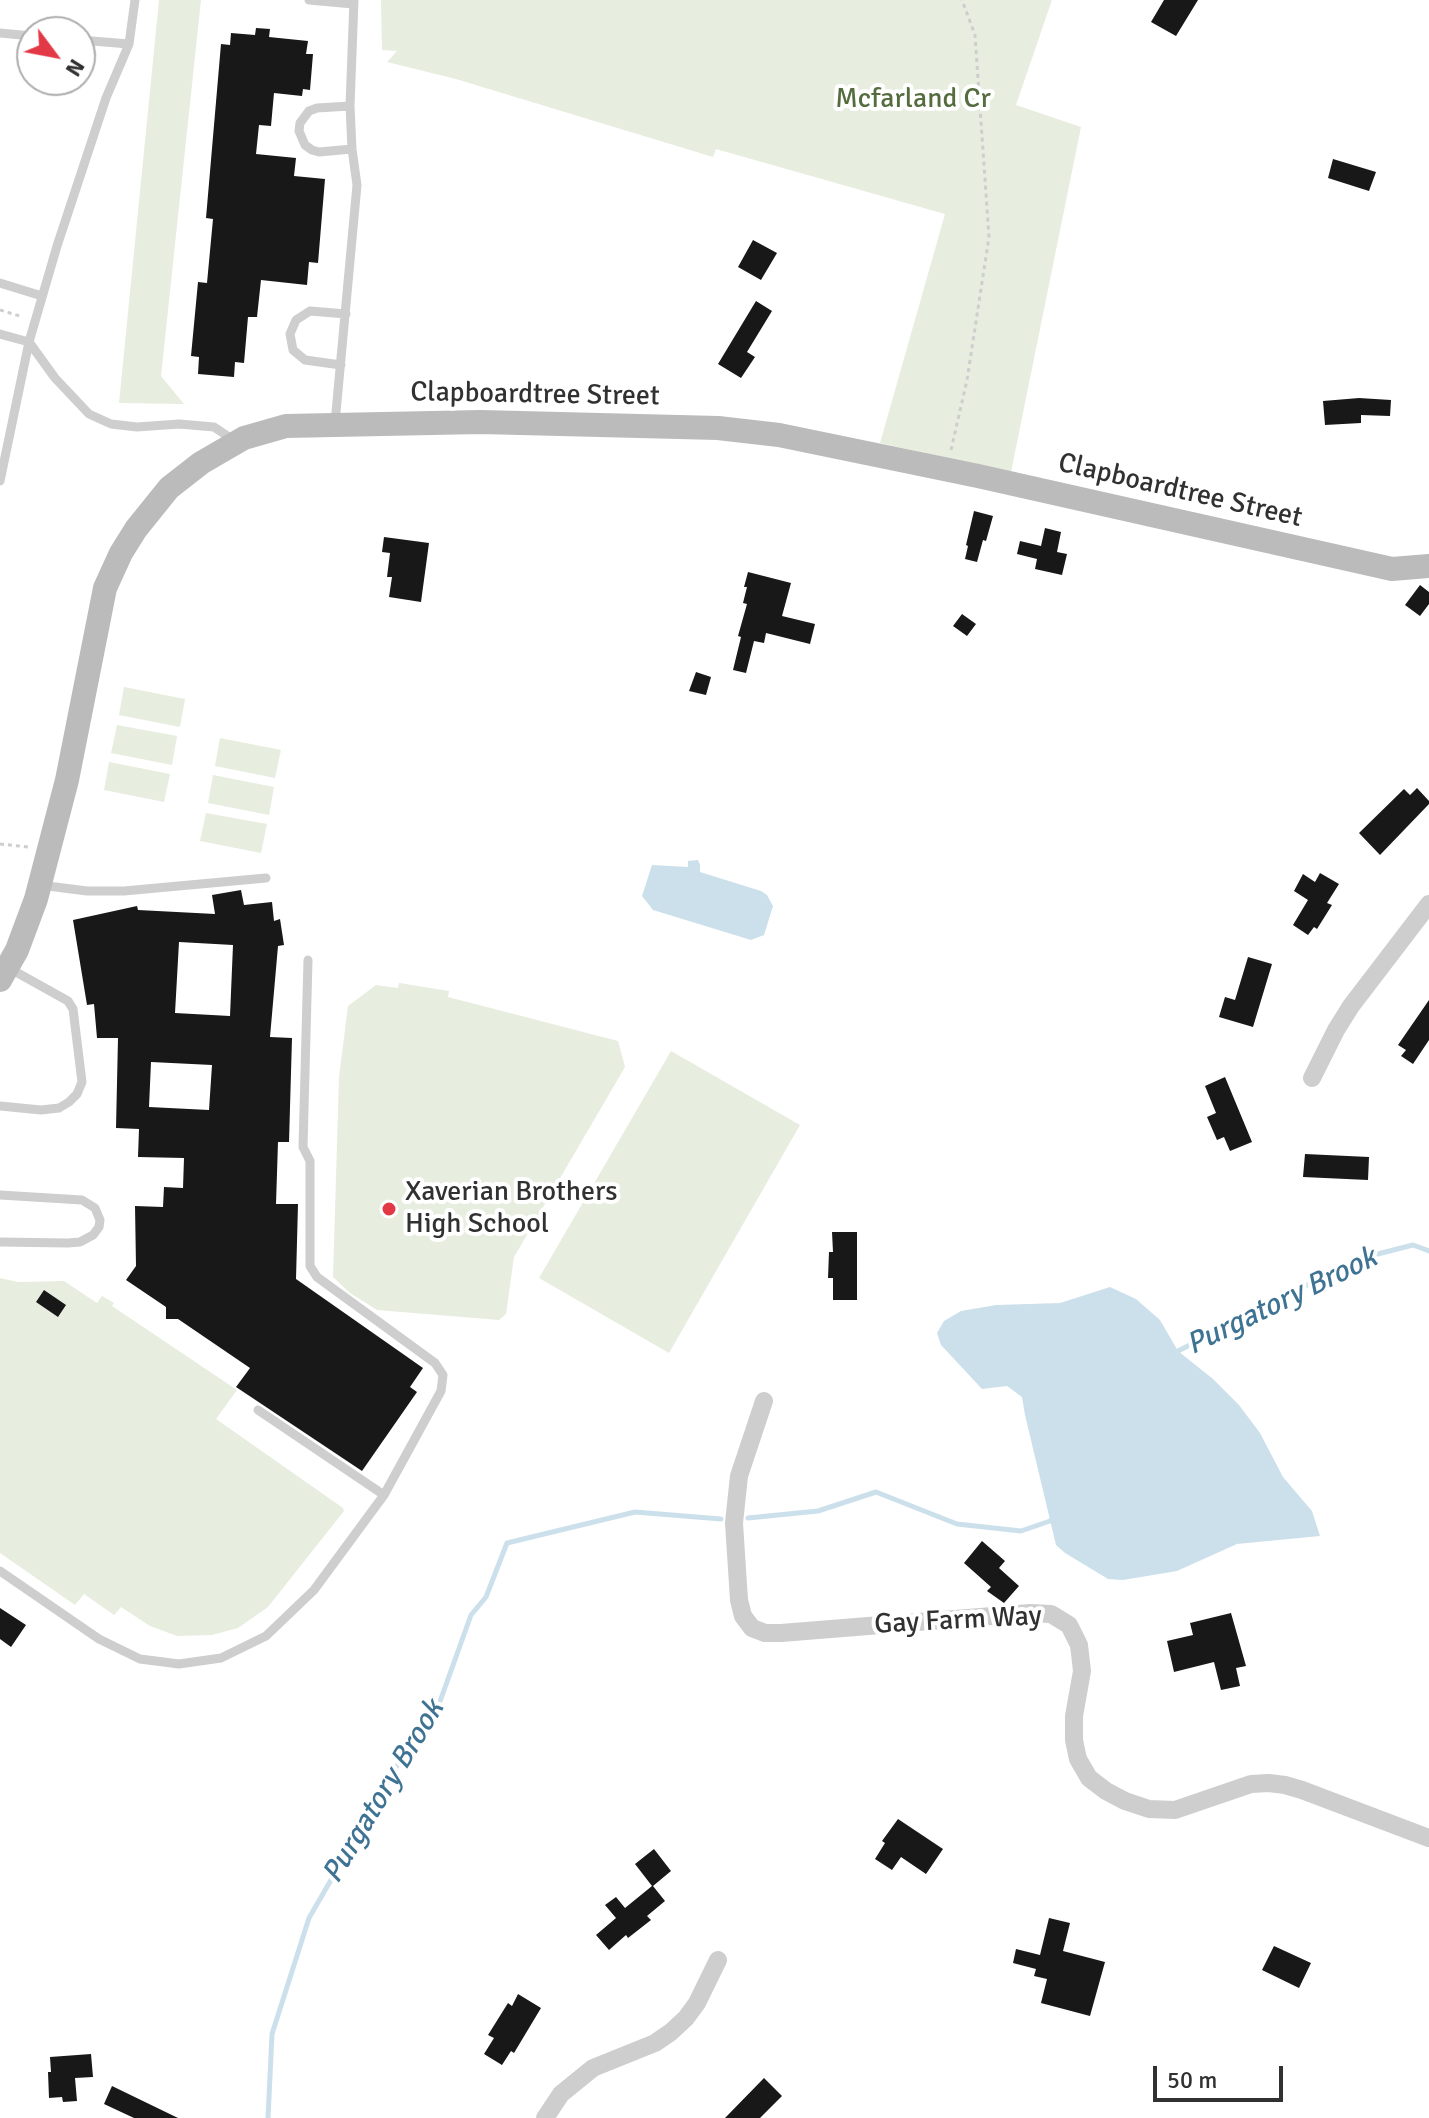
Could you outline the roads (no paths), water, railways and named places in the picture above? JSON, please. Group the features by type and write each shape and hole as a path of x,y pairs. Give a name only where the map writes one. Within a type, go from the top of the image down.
{"main road":[{"name":"Clapboardtree Street","path":"4,974 27,925 49,852 67,780 105,588 136,529 169,488 201,463 244,438 286,426 495,422 718,428 779,435 947,470 1392,569 1429,566"}],"street":[{"path":"1312,1078 1351,1006 1429,904"},
{"name":"Gay Farm Way","path":"764,1401 739,1476 734,1523 739,1600 743,1616 752,1628 765,1633 781,1633 1030,1613 1051,1614 1069,1625 1079,1645 1082,1671 1074,1716 1074,1740 1078,1759 1089,1778 1106,1791 1149,1809 1175,1810 1251,1784 1285,1785 1429,1838"},
{"path":"545,2118 561,2094 593,2068 655,2043 671,2032 697,2003 718,1960"}],"lane":[{"path":"0,481 35,320 106,98 129,44 135,0"},
{"path":"309,0 354,2 350,106 357,185 334,425"},
{"path":"96,41 129,44"},
{"path":"350,106 309,111 300,123 299,131 305,145 312,150 352,149"},
{"path":"0,283 42,296"},
{"path":"341,365 305,360 293,350 290,334 296,320 310,311 346,314"},
{"path":"0,334 29,342 55,378 89,414 111,424 137,427 179,424 214,427 236,443"},
{"path":"40,885 87,891 124,891 266,878"},
{"path":"0,1571 99,1639 140,1659 179,1664 221,1658 266,1636 314,1590 384,1495 441,1391 443,1375 435,1363 317,1277 310,1266 310,1161 303,1147 308,960"},
{"path":"0,1106 41,1110 59,1108 77,1094 82,1082 73,1009 68,1001 4,974"},
{"path":"0,1195 82,1200 95,1208 100,1220 93,1235 80,1242 0,1242"},
{"path":"258,1410 384,1495"}],"water":[{"path":"698,860 700,872 767,895 773,906 764,935 751,940 653,910 642,896 652,865 688,867 688,861"},
{"path":"1110,1287 1136,1299 1160,1320 1178,1351 1239,1405 1260,1433 1283,1477 1312,1511 1320,1536 1237,1544 1177,1571 1123,1580 1108,1579 1056,1545 1022,1397 1007,1386 982,1389 941,1345 937,1333 944,1321 961,1311 996,1305 1060,1303"}],"waterway":[{"name":"Purgatory Brook","path":"1174,1356 1178,1351 1358,1259 1413,1245 1429,1251"},
{"name":"Purgatory Brook","path":"748,1518 818,1511 876,1492 957,1524 1021,1531 1053,1518"},
{"name":"Purgatory Brook","path":"268,2118 272,2034 309,1918 420,1726 438,1707 471,1615 486,1597 507,1543 635,1512 721,1519"}],"place":[{"name":"Xaverian Brothers High School","path":"389,1209"}],"park label":[{"name":"Mcfarland Cr","path":"913,100"}]}
